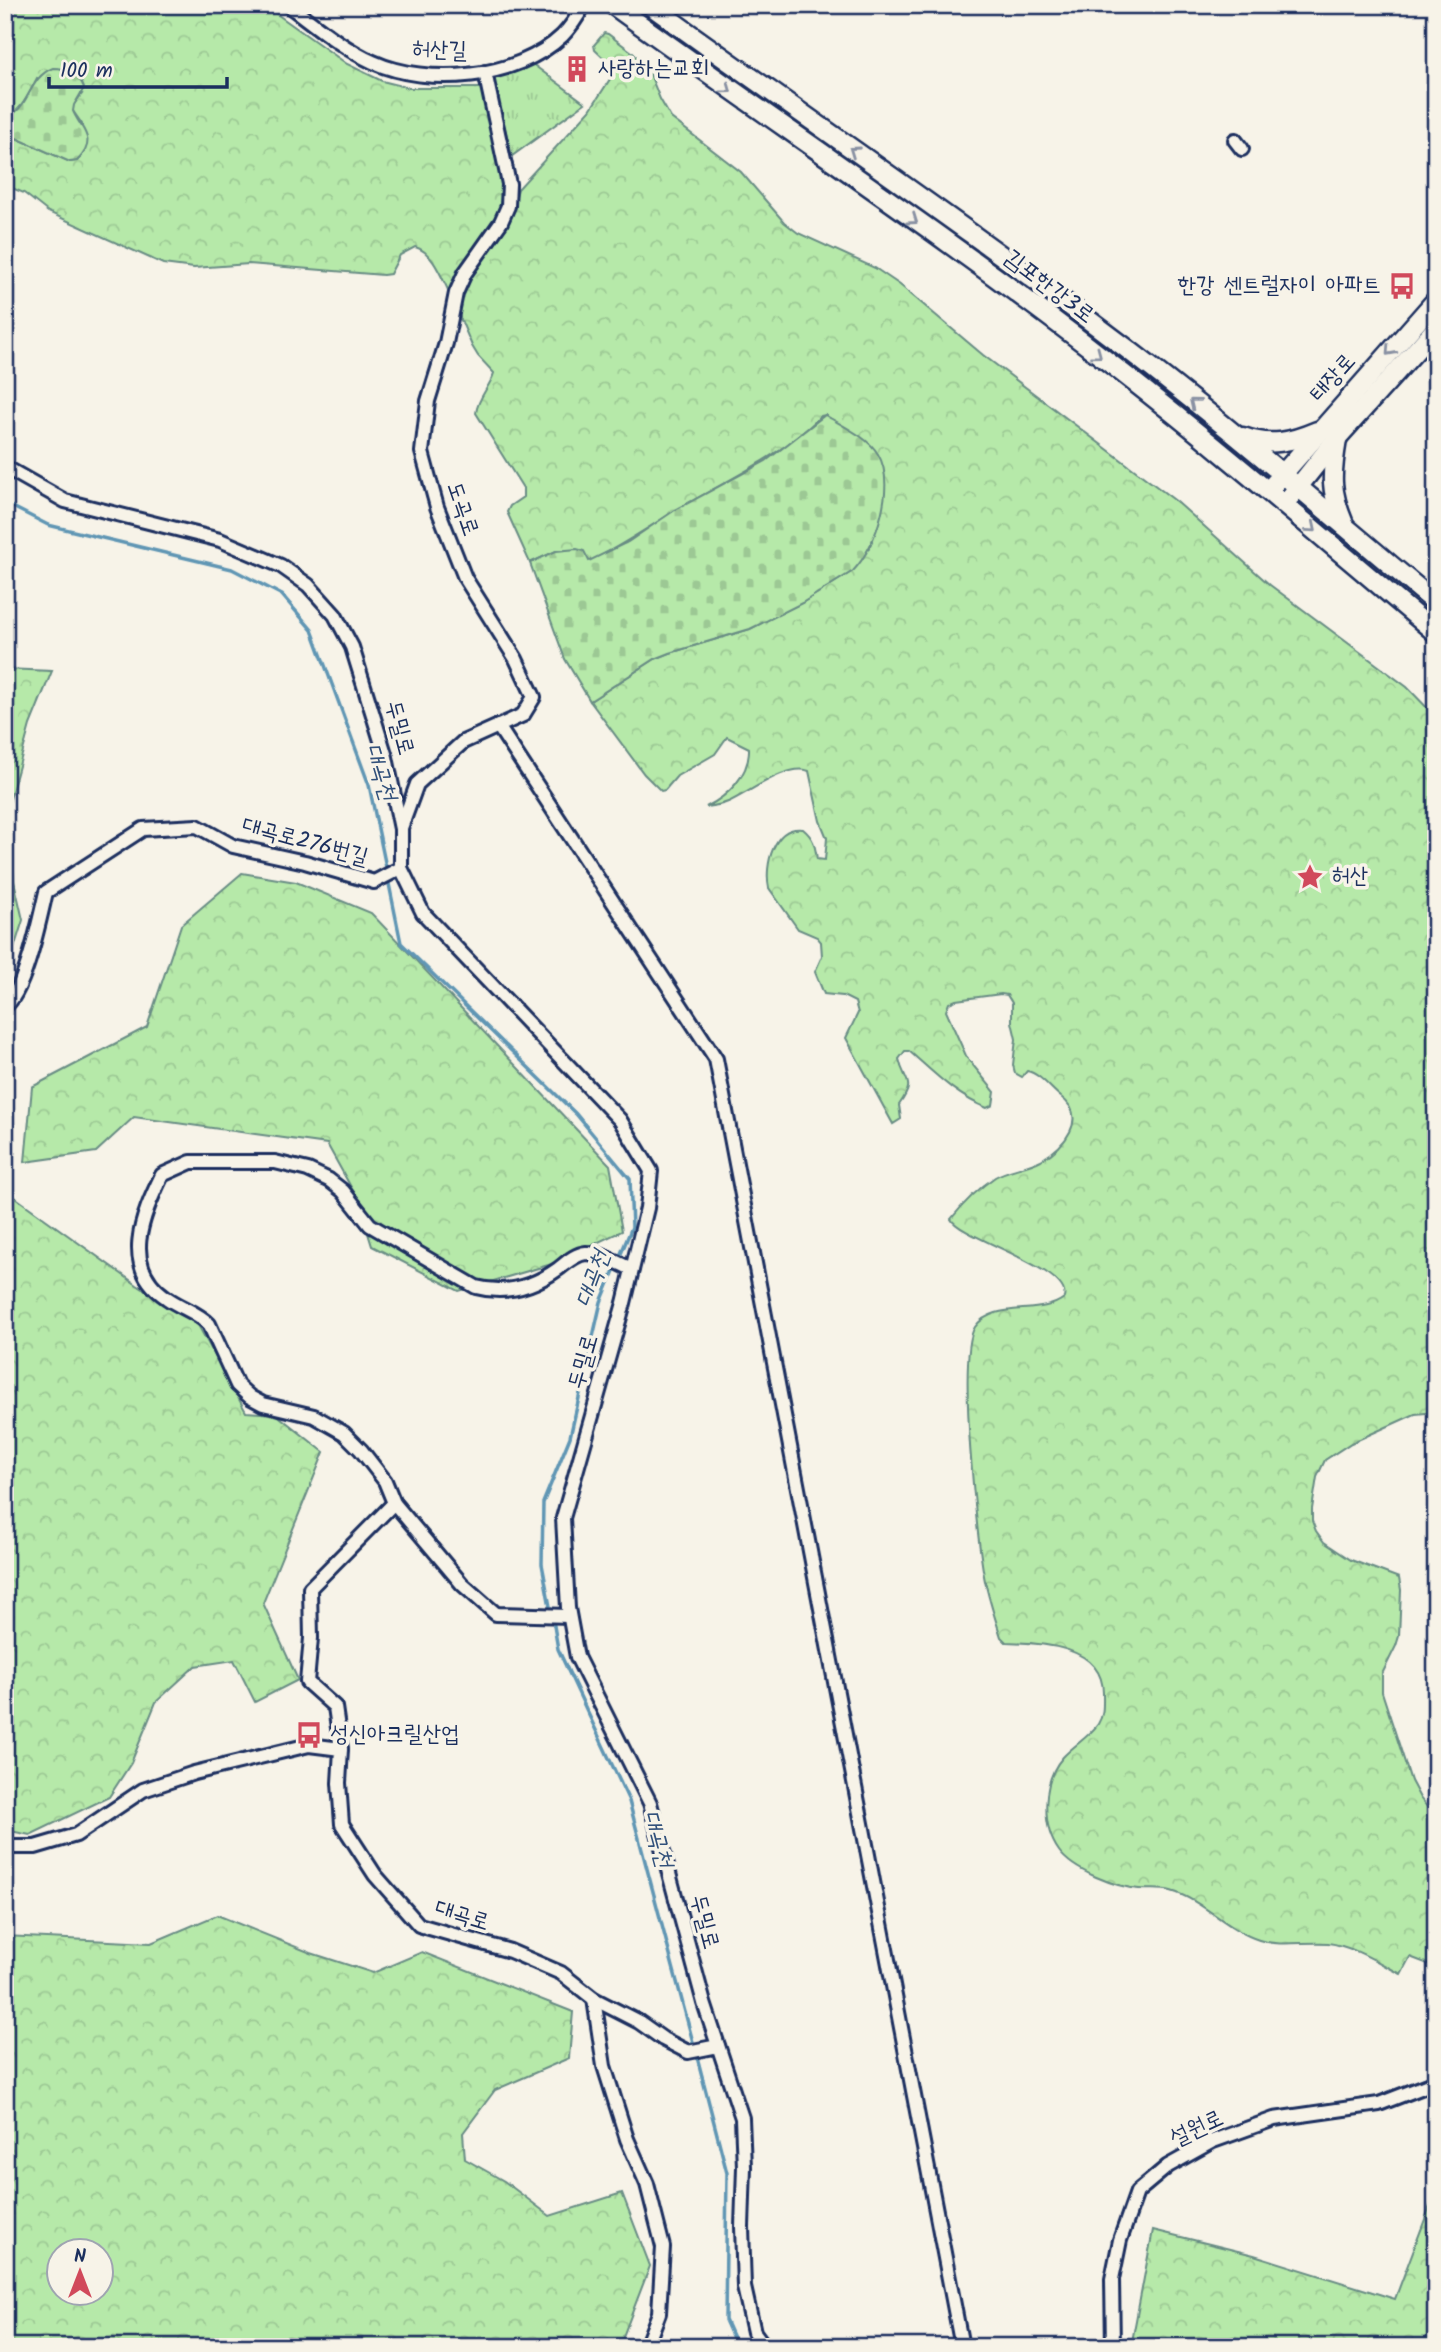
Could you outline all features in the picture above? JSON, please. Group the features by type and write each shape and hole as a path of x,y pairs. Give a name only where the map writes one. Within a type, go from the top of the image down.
{"street":[{"name":"허산길","path":"288,5 349,48 391,69 437,77 485,72 528,57 555,41 570,26 584,5"},
{"name":"김포한강3로","path":"613,5 1096,352 1222,451 1436,633"},
{"name":"김포한강3로","path":"650,5 1017,266 1128,349 1436,603"},
{"name":"도곡로","path":"485,72 510,197 505,216 471,262 460,282 446,343 428,401 422,452 437,507 465,578 516,659 534,697 523,715 498,726"},
{"name":"태장로","path":"1268,491 1436,300"},
{"path":"1284,504 1337,438 1436,328"},
{"path":"1234,434 1259,443 1271,444 1293,441 1320,429"},
{"path":"1337,438 1331,488 1346,527"},
{"name":"두밀로","path":"5,467 65,501 219,540 281,566 308,585 335,615 352,647 386,757 401,828 398,870 423,913 620,1120 651,1171 647,1208 628,1267 562,1518 565,1616 576,1657 650,1803 704,2003 742,2118 744,2287 754,2332 765,2347"},
{"path":"401,828 417,784 463,742 498,726 716,1059 962,2347"},
{"name":"대곡로276번길","path":"5,1006 13,1001 31,953 46,892 143,828 197,826 233,846 305,862 374,882 398,870"},
{"path":"565,1616 496,1614 461,1584 394,1503 385,1481 344,1433 314,1416 263,1404 237,1385 209,1324 202,1317 166,1298 146,1280 140,1265 138,1244 152,1195 162,1175 191,1163 275,1162 308,1170 329,1180 343,1191 370,1225 476,1287 490,1291 512,1290 534,1284 584,1253 610,1259 628,1267"},
{"name":"대곡로","path":"394,1503 310,1588 311,1638 307,1682 335,1707 341,1749 339,1783 342,1824 375,1875 419,1925 510,1951 561,1973 594,2000 639,2022 688,2052 718,2046"},
{"path":"5,1847 35,1847 76,1836 143,1790 194,1773 309,1745 341,1749"},
{"path":"594,2000 604,2066 628,2138 647,2184 663,2247 659,2313 646,2347"},
{"name":"설원로","path":"1113,2347 1112,2279 1120,2241 1137,2192 1168,2166 1213,2141 1274,2119 1379,2104 1436,2082"}],"green space":[{"path":"5,5 264,5 347,64 382,81 410,88 480,88 483,90 501,181 502,194 497,214 465,264 451,296 432,260 415,247 400,255 390,274 383,275 249,264 194,268 163,264 48,212 24,193 5,185 5,133 70,162 77,161 82,156 82,124 73,111 73,105 82,94 37,78 21,106 5,117"},
{"path":"604,33 632,52 648,69 671,118 741,172 784,222 798,233 875,268 900,285 983,355 1177,502 1270,585 1407,687 1436,717 1436,1412 1415,1414 1351,1443 1325,1460 1317,1477 1312,1521 1324,1542 1351,1560 1399,1578 1399,1636 1382,1674 1382,1692 1411,1781 1436,1818 1436,1967 1410,1957 1401,1974 1366,1955 1337,1945 1259,1940 1236,1929 1183,1895 1167,1890 1130,1888 1096,1877 1074,1865 1053,1841 1046,1803 1051,1778 1063,1757 1100,1721 1103,1693 1100,1677 1093,1665 1082,1656 1052,1646 1006,1642 1001,1637 985,1581 978,1529 970,1450 968,1372 970,1344 975,1327 983,1319 1005,1311 1043,1307 1064,1298 1062,1287 1051,1276 1035,1265 959,1227 951,1219 972,1196 995,1177 1035,1163 1058,1148 1070,1132 1073,1114 1069,1105 1036,1075 1027,1071 1022,1077 1015,1073 1013,1065 1016,1039 1012,1003 1007,995 1001,994 956,1000 949,1003 946,1011 967,1058 995,1092 993,1105 987,1108 965,1097 909,1051 905,1051 899,1059 908,1086 899,1105 901,1119 893,1124 846,1038 858,1013 855,1002 843,996 824,994 815,972 822,956 821,942 817,937 798,929 769,888 768,869 773,848 785,833 793,829 803,829 813,842 817,859 825,860 827,838 820,821 809,771 790,771 728,802 706,807 730,791 742,776 749,748 727,737 715,754 677,776 661,791 644,774 590,701 655,659 750,629 802,603 853,571 868,444 825,415 821,416 770,457 589,562 556,551 530,563 507,512 510,506 523,497 523,488 476,413 494,373 472,346 458,313 463,292 470,276 510,218 518,189 590,110 610,79 613,67 595,50 594,45"},
{"path":"531,63 585,103 512,156 493,81 495,76"},
{"path":"53,68 72,73 84,88 73,111 88,141 77,161 70,162 5,133 5,117 19,108 38,79"},
{"path":"825,415 868,442 878,454 883,467 885,482 881,515 870,547 853,571 802,603 750,629 655,659 590,701 565,659 530,563 556,551 577,549 584,551 589,561 628,542 675,510 766,461"},
{"path":"5,669 52,671 30,725 7,810 14,881 23,920 5,977"},
{"path":"242,873 296,882 371,913 610,1165 622,1231 552,1264 459,1291 372,1246 357,1198 327,1144 134,1117 96,1152 25,1162 32,1087 147,1027 181,925"},
{"path":"5,1190 137,1285 198,1325 246,1412 276,1414 324,1452 263,1603 298,1680 255,1702 234,1660 195,1666 156,1702 131,1763 109,1797 30,1835 5,1830"},
{"path":"217,1915 311,1953 373,1973 422,1952 573,2012 569,2058 495,2090 463,2133 465,2159 504,2181 550,2216 622,2193 650,2266 619,2347 5,2347 5,1936 151,1943"},
{"path":"1436,2190 1436,2347 1131,2347 1153,2230 1254,2255 1395,2299"}],"waterway":[{"name":"대곡천","path":"5,503 48,525 232,569 282,595 312,630 369,785 387,872"},
{"name":"대곡천","path":"388,879 401,943 576,1114 630,1179 632,1227 601,1302 570,1437 543,1503 542,1564 551,1612"},
{"name":"대곡천","path":"553,1620 558,1649 629,1801 694,2046"},
{"name":"대곡천","path":"696,2053 727,2173 725,2320 737,2347"}],"place":[{"name":"사랑하는교회","path":"577,69"},
{"name":"한강 센트럴자이 아파트","path":"1402,286"},
{"name":"허산","path":"1310,877"},
{"name":"성신아크릴산업","path":"309,1735"}]}
